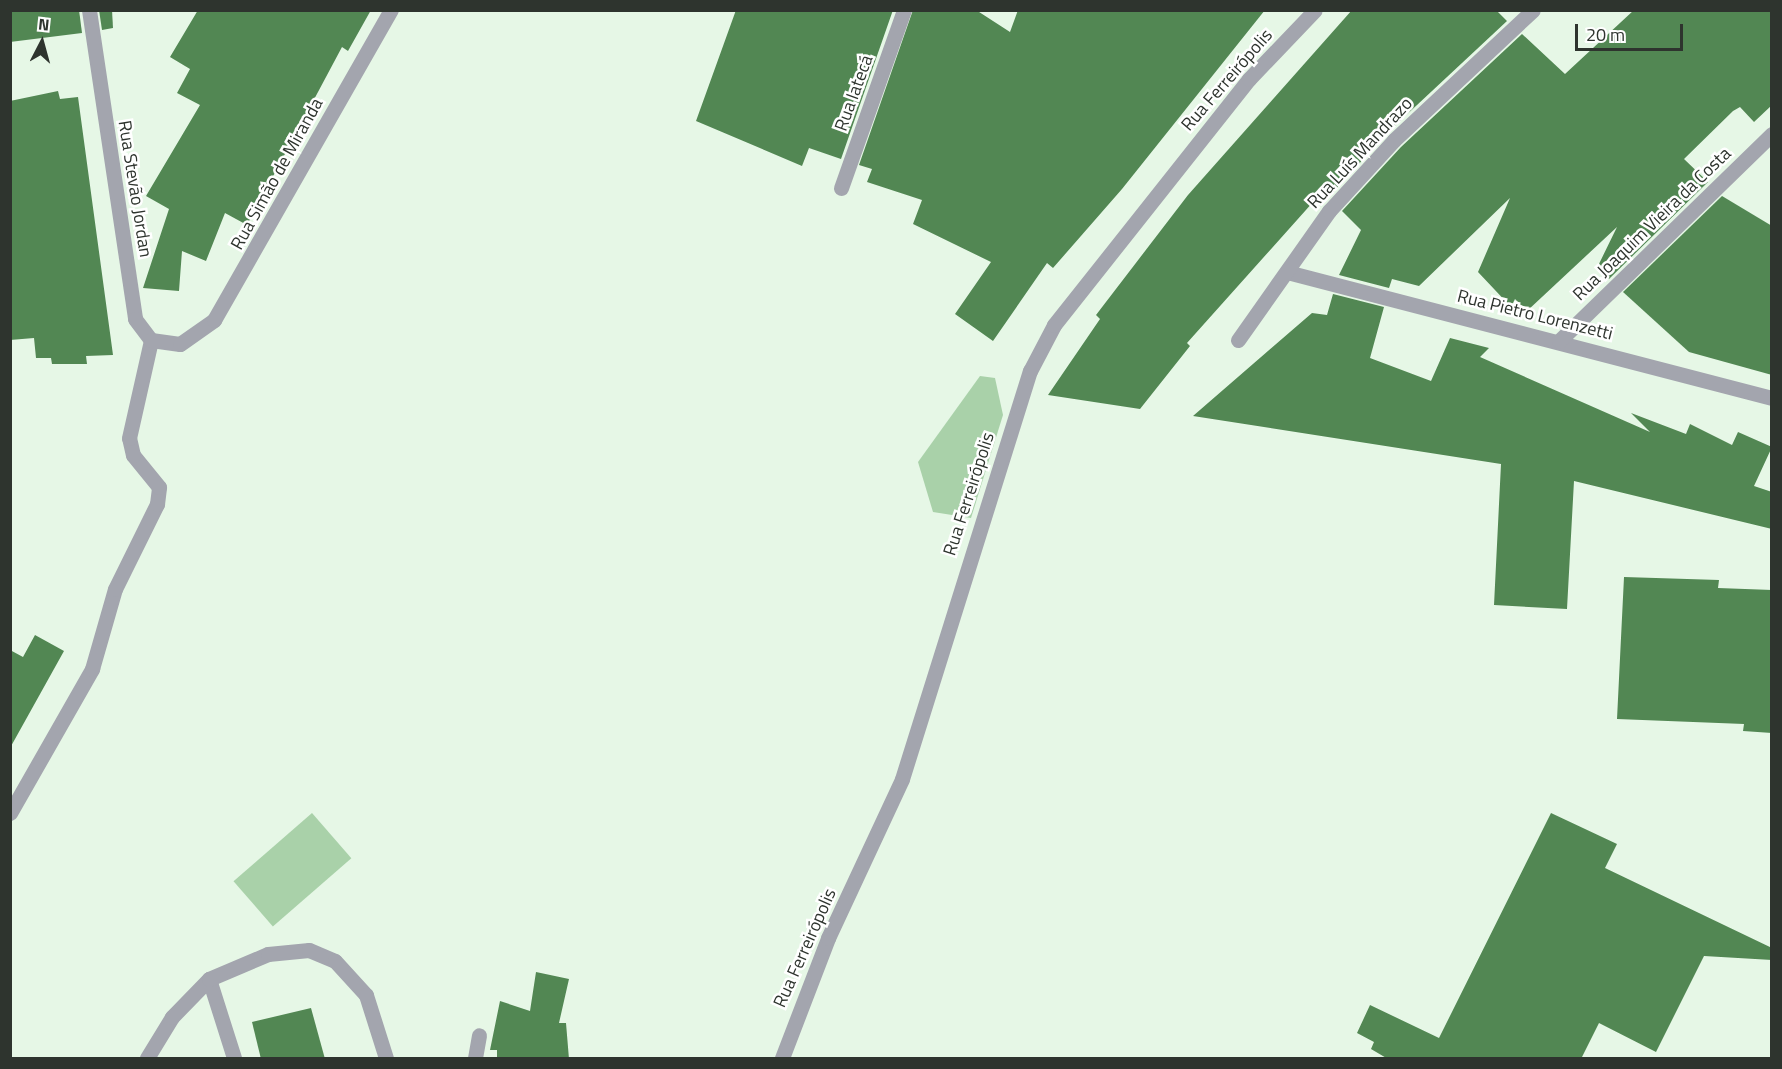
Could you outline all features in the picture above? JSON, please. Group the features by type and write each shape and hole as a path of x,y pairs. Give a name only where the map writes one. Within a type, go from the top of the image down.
{"street":[{"name":"Rua Stevão Jordan","path":"89,10 135,319 151,340"},
{"name":"Rua Simão de Miranda","path":"151,340 180,344 213,320 391,10"},
{"name":"Rua Iatecá","path":"841,188 904,10"},
{"name":"Rua Ferreirópolis","path":"782,1059 819,959 902,779 1030,371 1062,316 1249,79 1315,10"},
{"name":"Rua Luís Mandrazo","path":"1238,340 1329,212 1394,140 1533,10"},
{"name":"Rua Joaquim Vieira da Costa","path":"1559,341 1772,134"},
{"name":"Rua Pietro Lorenzetti","path":"1287,272 1772,398"},
{"path":"10,813 92,669 115,589 158,504 159,486 133,455 129,438 151,340"},
{"path":"147,1059 172,1017 209,979 268,954 309,950 335,961 366,995 386,1059"},
{"path":"209,979 234,1059"},
{"path":"475,1059 479,1035"}],"green space":[{"path":"980,376 995,378 1003,415 971,518 933,512 918,462"},
{"path":"312,813 351,858 273,927 234,881"}],"building":[{"path":"10,10 79,10 82,33 10,42"},
{"path":"99,10 112,10 113,28 102,30"},
{"path":"198,10 371,10 348,51 342,47 247,225 225,213 206,261 182,251 179,291 143,288 169,209 146,196 200,105 177,93 190,69 170,57"},
{"path":"736,10 893,10 841,159 809,148 802,166 696,121"},
{"path":"913,10 976,10 1010,32 1018,10 1265,10 1122,189 1053,268 1047,263 993,341 955,314 991,262 913,224 922,200 867,182 872,169 859,165"},
{"path":"1352,10 1496,10 1507,21 1387,133 1328,198 1322,192 1187,343 1190,346 1140,409 1048,395 1100,319 1096,315 1188,195"},
{"path":"1634,10 1772,10 1772,105 1754,122 1740,107 1733,111 1684,159 1708,182 1609,279 1597,268 1617,227 1527,311 1515,299 1511,307 1478,272 1510,198 1419,286 1392,279 1389,288 1339,275 1361,230 1342,211 1401,147 1522,34 1565,74"},
{"path":"58,91 60,99 78,97 113,355 86,356 87,364 52,364 51,358 36,358 34,338 10,340 10,101"},
{"path":"1722,196 1772,226 1772,375 1689,352 1623,292"},
{"path":"1333,294 1384,307 1370,358 1431,381 1450,338 1489,348 1480,357 1650,432 1631,413 1686,434 1690,424 1732,445 1738,432 1772,447 1754,486 1772,492 1772,529 1574,481 1567,609 1494,605 1501,464 1193,416 1312,313 1327,315"},
{"path":"1624,577 1719,580 1718,588 1772,590 1772,733 1743,731 1744,724 1617,719"},
{"path":"35,635 64,651 10,748 10,650 23,657"},
{"path":"1551,813 1617,844 1605,868 1772,948 1772,960 1704,956 1656,1052 1599,1023 1581,1059 1388,1059 1371,1049 1374,1042 1357,1033 1370,1005 1439,1038"},
{"path":"536,972 569,979 559,1023 566,1023 569,1059 497,1059 497,1050 490,1050 500,1001 530,1011"},
{"path":"311,1008 325,1059 261,1059 252,1022"}]}
